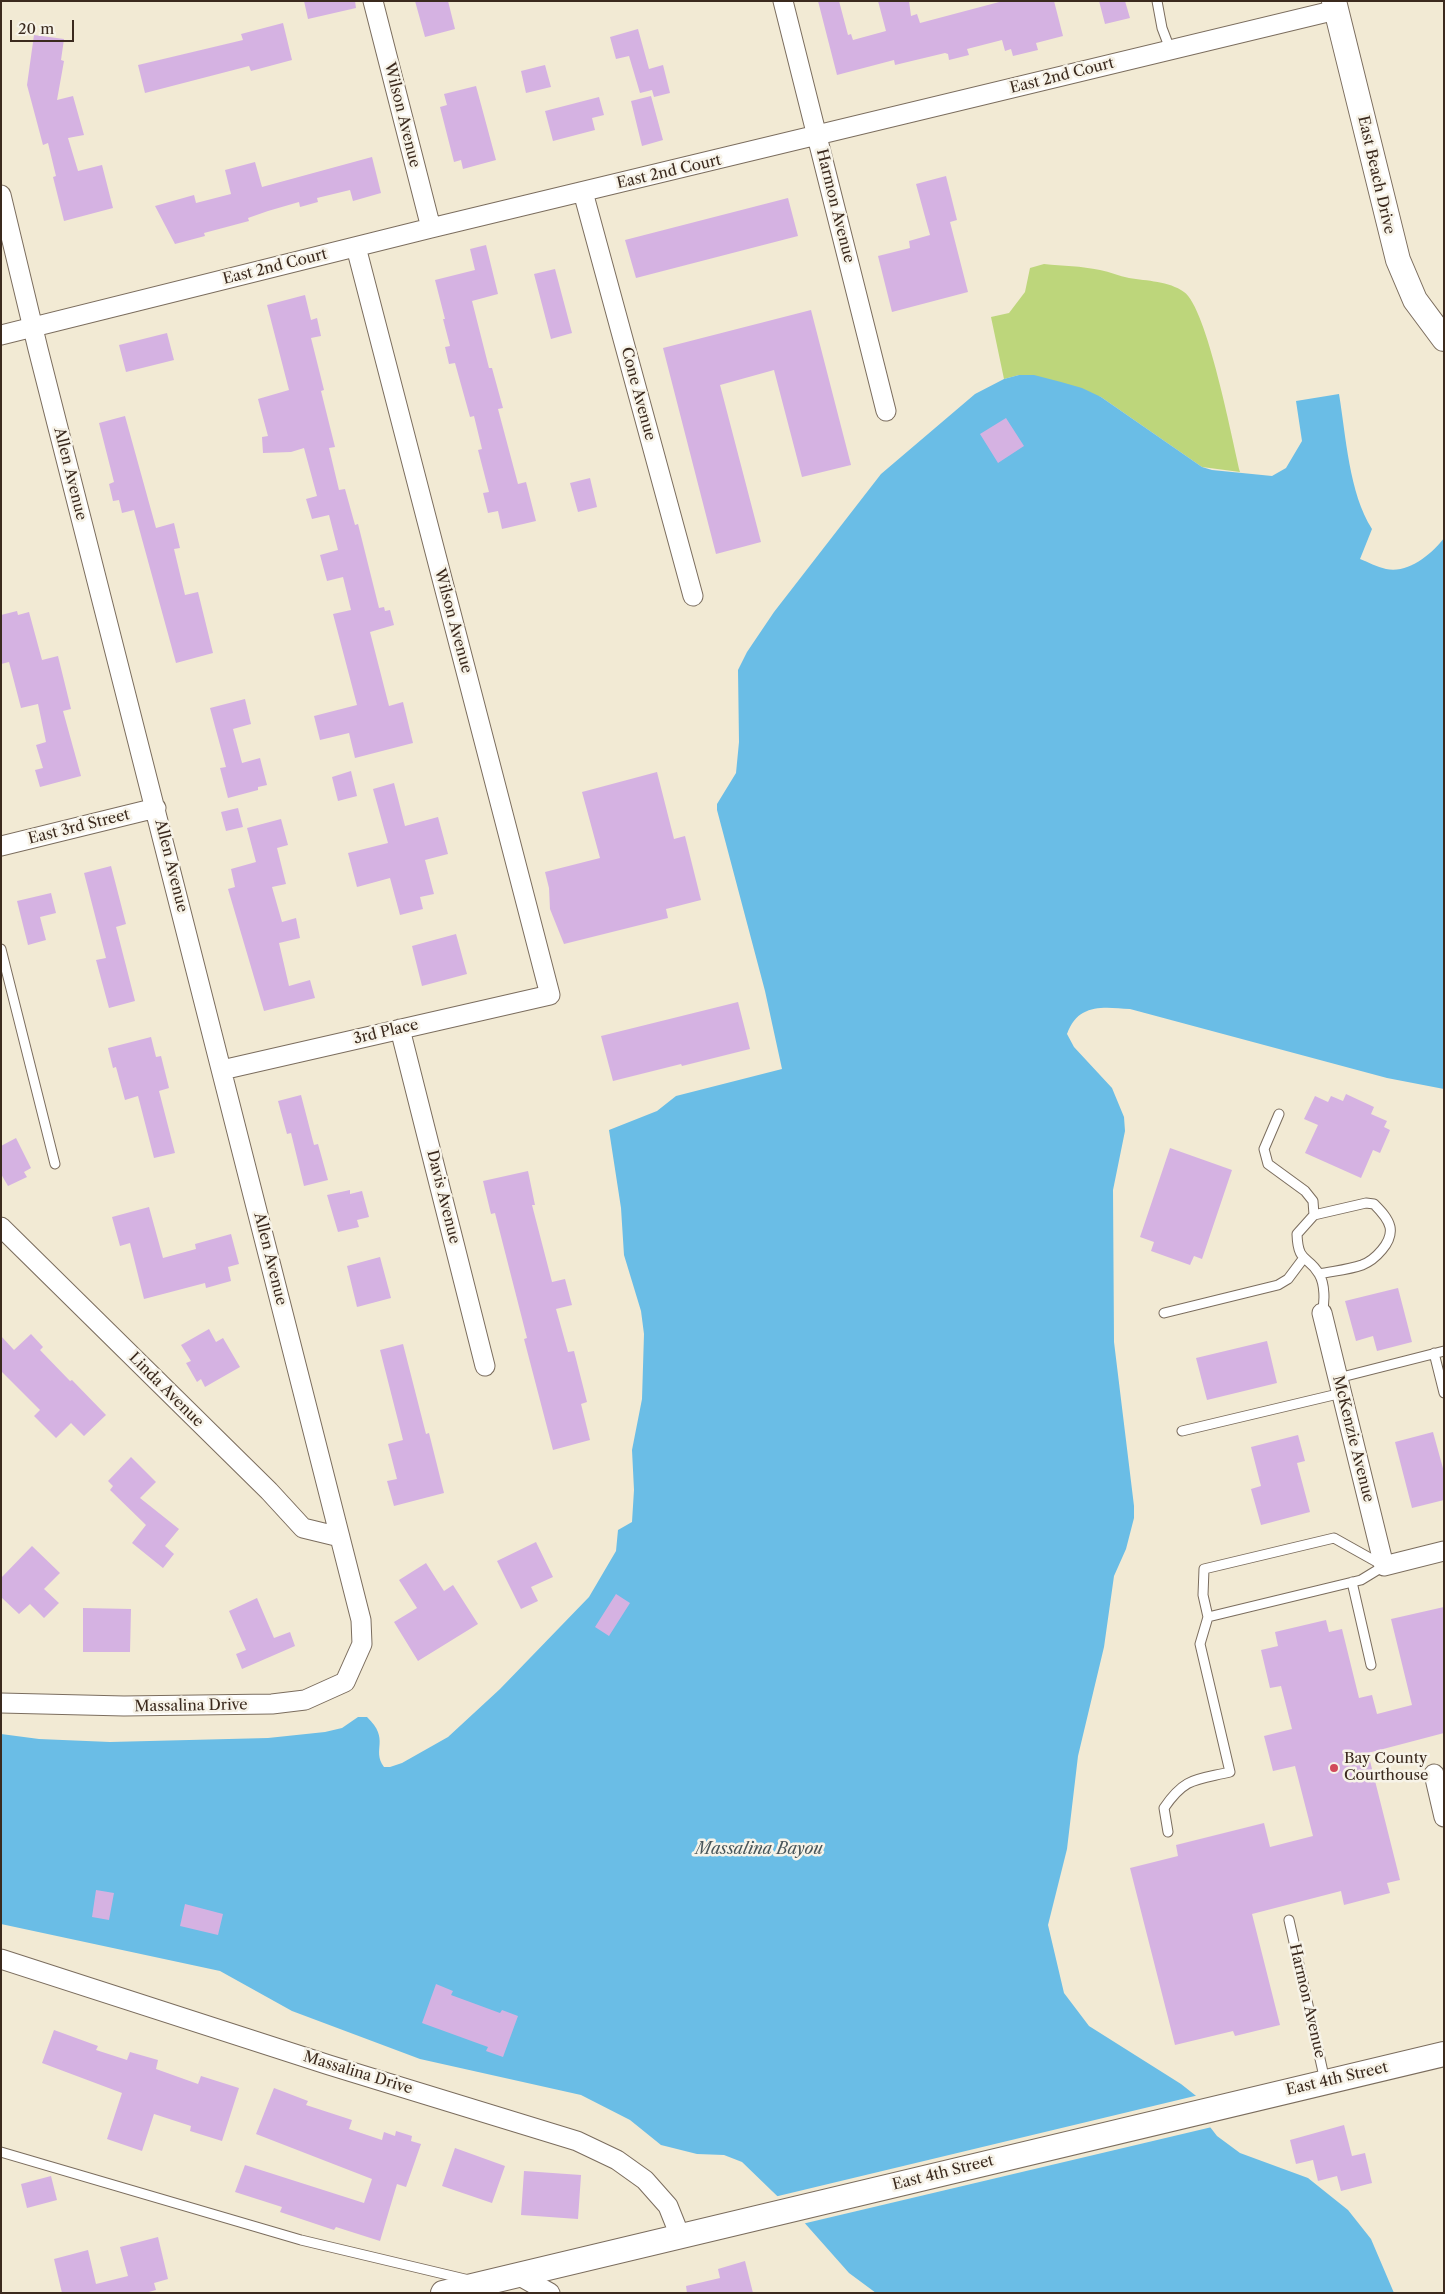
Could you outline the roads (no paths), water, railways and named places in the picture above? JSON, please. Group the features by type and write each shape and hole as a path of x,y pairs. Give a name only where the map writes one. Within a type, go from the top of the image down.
{"street":[{"name":"Wilson Avenue","path":"373,1 431,228"},
{"name":"Harmon Avenue","path":"783,1 886,411"},
{"name":"East 2nd Court","path":"1,335 431,228 818,136 1335,6"},
{"name":"East Beach Drive","path":"1335,6 1398,260 1415,300 1444,339"},
{"name":"Cone Avenue","path":"583,192 693,596"},
{"name":"Allen Avenue","path":"1,195 340,1537"},
{"name":"Wilson Avenue","path":"356,247 550,995"},
{"name":"East 3rd Street","path":"1,846 156,808"},
{"name":"3rd Place","path":"222,1070 550,995"},
{"name":"Davis Avenue","path":"400,1029 485,1366"},
{"name":"Linda Avenue","path":"1,1227 262,1484 304,1528 340,1537"},
{"name":"McKenzie Avenue","path":"1322,1313 1384,1566"},
{"name":"Massalina Drive","path":"1,1703 124,1706 272,1704 306,1700 345,1682 362,1644 361,1620 340,1537"},
{"path":"1384,1566 1444,1551"},
{"path":"1439,1772 1444,1816"},
{"name":"Massalina Drive","path":"1,1959 338,2068 577,2141 617,2160 645,2180 668,2206 680,2236"},
{"name":"East 4th Street","path":"443,2293 1444,2054"},
{"path":"518,2275 550,2293"}],"lane":[{"path":"1157,1 1162,28 1170,49"},
{"path":"1,949 55,1164"},
{"path":"1279,1114 1264,1149 1268,1164 1305,1191 1313,1201 1314,1216"},
{"path":"1319,1274 1362,1265 1374,1258 1383,1249 1390,1235 1390,1225 1374,1204 1366,1203 1314,1216 1296,1234 1298,1250 1303,1258 1319,1274 1325,1301 1322,1313"},
{"path":"1164,1313 1278,1285 1288,1279 1303,1258"},
{"path":"1182,1431 1340,1385 1444,1351"},
{"path":"1434,1353 1444,1393"},
{"path":"1168,1832 1164,1808 1174,1794 1187,1782 1230,1772 1200,1644 1208,1617 1203,1595 1204,1570 1334,1538 1384,1566 1361,1580 1208,1617"},
{"path":"1352,1582 1371,1665"},
{"name":"Harmon Avenue","path":"1289,1920 1325,2082"},
{"path":"1,2152 301,2240 482,2283"}],"water":[{"name":"Massalina Bayou","path":"1019,375 1034,375 1061,382 1082,388 1101,397 1202,467 1212,470 1272,476 1286,468 1302,441 1296,401 1339,394 1353,482 1364,515 1372,529 1360,559 1386,569 1403,569 1426,556 1444,538 1444,1089 1387,1078 1130,1009 1092,1009 1078,1017 1067,1034 1074,1047 1112,1088 1124,1117 1125,1131 1113,1190 1114,1342 1134,1518 1126,1549 1114,1576 1104,1647 1078,1756 1067,1849 1048,1925 1064,1993 1089,2026 1181,2084 1200,2099 1207,2123 1217,2136 1240,2153 1308,2178 1348,2210 1371,2239 1394,2293 876,2293 849,2273 802,2220 742,2162 724,2155 697,2154 661,2145 630,2120 581,2095 420,2059 292,2011 220,1971 1,1924 1,1734 39,1739 110,1742 268,1738 325,1732 342,1728 358,1717 367,1717 378,1732 381,1761 384,1767 390,1767 402,1763 448,1737 500,1689 589,1597 616,1551 618,1530 632,1522 634,1490 632,1450 642,1399 644,1334 641,1311 624,1255 621,1208 609,1130 657,1111 676,1096 782,1069 765,991 717,810 717,804 736,773 739,742 738,670 747,652 774,612 881,474 975,394 1004,379"}],"place":[{"name":"Bay County Courthouse","path":"1334,1768"}]}
